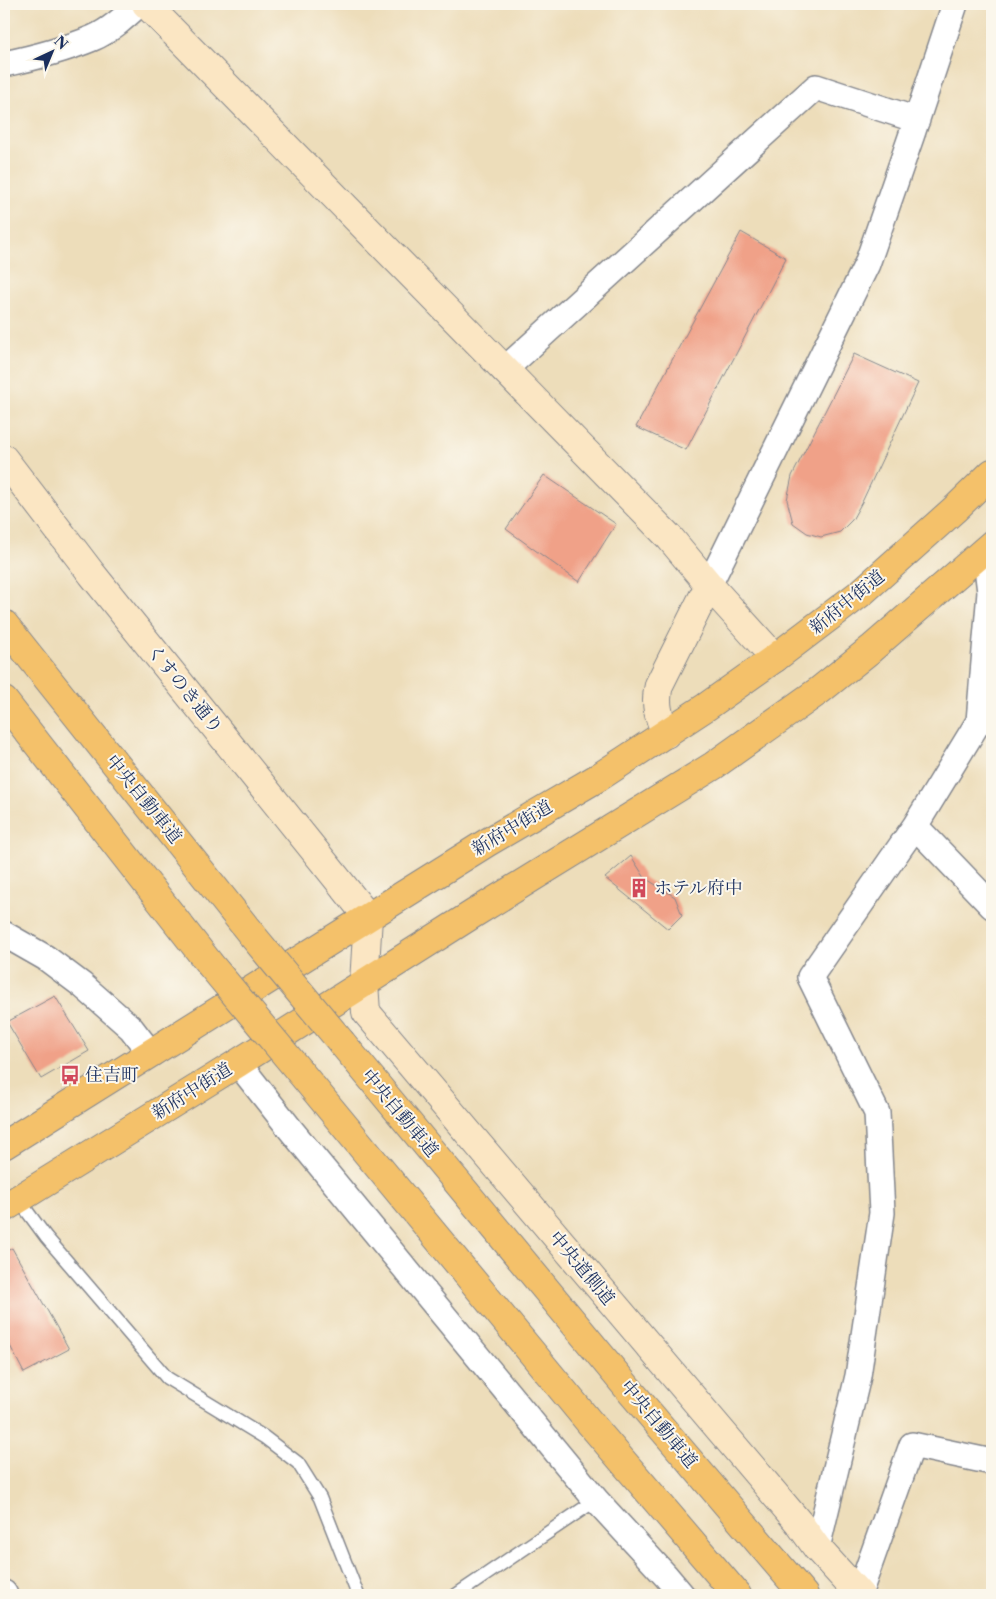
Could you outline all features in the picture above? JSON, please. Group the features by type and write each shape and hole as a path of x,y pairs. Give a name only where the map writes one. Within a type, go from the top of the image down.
{"main road":[{"name":"新府中街道","path":"4,1145 488,842 599,777 666,734 775,658 862,592 950,514 992,473"},
{"name":"新府中街道","path":"11,1203 713,766 820,690 871,649 989,547"},
{"name":"中央自動車道","path":"4,624 252,935 632,1394 804,1595"},
{"path":"4,701 209,963 590,1423 737,1595"}],"street":[{"path":"4,64 34,57 94,38 126,17 139,4"},
{"path":"146,4 670,538 709,586 775,658"},
{"path":"666,734 660,720 656,698 659,685 867,264 955,4"},
{"path":"504,370 816,87 917,120"},
{"name":"くすのき通り","path":"4,459 92,574 368,917"},
{"path":"817,1548 858,1376 882,1213 878,1113 810,977 915,826 979,721 990,592 989,547"},
{"path":"915,826 992,906"},
{"name":"中央道側道","path":"368,917 364,983 366,1012 799,1523 817,1548 859,1595"},
{"path":"4,934 46,958 82,985 131,1028 150,1054"},
{"path":"238,1063 596,1500 682,1595"},
{"path":"859,1595 912,1445 992,1462"}],"lane":[{"path":"11,1203 46,1237 167,1378 264,1437 298,1463 320,1498 358,1595"},
{"path":"456,1595 596,1500"}],"building":[{"path":"741,232 786,258 686,450 636,427"},
{"path":"854,354 918,383 852,520 840,532 821,537 807,533 793,523 787,500 792,476"},
{"path":"544,475 616,524 579,582 506,529"},
{"name":"ホテル府中","path":"631,856 645,878 675,897 682,915 668,929 605,878"},
{"path":"55,996 89,1051 41,1079 7,1022"},
{"path":"12,1248 69,1349 24,1373 4,1334 4,1253"}],"place":[{"name":"ホテル府中","path":"639,888"},
{"name":"住吉町","path":"70,1075"}]}
